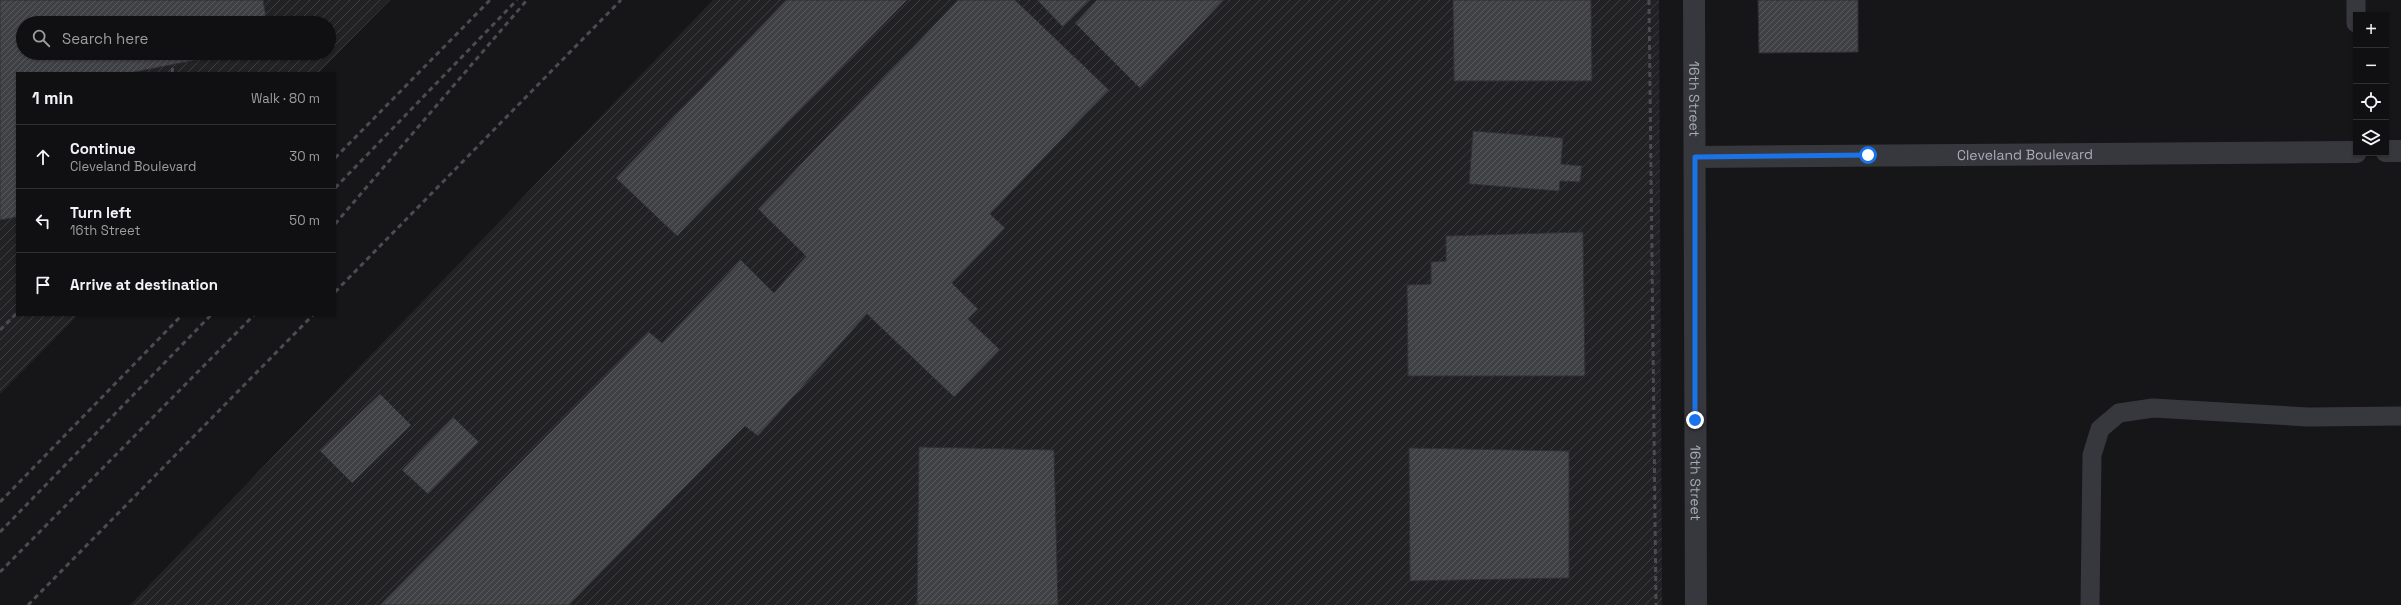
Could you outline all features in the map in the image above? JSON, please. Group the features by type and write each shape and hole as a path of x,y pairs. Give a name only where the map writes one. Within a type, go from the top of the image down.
{"street":[{"name":"16th Street","path":"1694,0 1696,605"},
{"path":"2389,151 2401,151"},
{"name":"Cleveland Boulevard","path":"1695,157 2353,152"}],"lane":[{"path":"2356,0 2356,12"},
{"path":"2090,605 2092,455 2100,429 2119,414 2153,408 2308,417 2401,416"}],"shaded area":[{"path":"0,0 390,0 336,55 336,16 16,16 16,60 331,60 319,72 16,72 16,316 77,316 0,394"},
{"path":"713,0 1659,0 1662,605 130,605"}],"building":[{"path":"0,0 263,0 266,16 16,16 16,60 196,60 134,72 16,72 16,217 0,220"},
{"path":"786,0 907,0 677,236 616,178"},
{"path":"958,0 1015,0 1109,90 990,214 1005,228 952,283 978,309 968,319 1000,350 954,397 867,314 758,436 745,426 569,605 380,605 649,332 662,343 741,260 774,293 806,256 758,209"},
{"path":"1037,0 1089,0 1063,27"},
{"path":"1097,0 1224,0 1140,88 1075,23"},
{"path":"1453,0 1591,0 1592,81 1454,81"},
{"path":"1758,0 1858,0 1858,52 1759,53"},
{"path":"1473,131 1563,138 1561,164 1582,166 1580,182 1560,181 1559,191 1469,184"},
{"path":"1583,232 1585,376 1408,376 1407,285 1431,284 1431,262 1446,261 1446,236"},
{"path":"380,394 411,425 352,483 320,451"},
{"path":"453,417 479,442 428,494 402,470"},
{"path":"919,447 1054,450 1058,605 917,605"},
{"path":"1409,448 1569,451 1569,578 1410,581"}],"railway":[{"path":"336,157 490,0"},
{"path":"336,187 517,0"},
{"path":"336,223 527,0"},
{"path":"336,291 621,0"},
{"path":"1649,0 1656,605"},
{"path":"172,72 173,65"},
{"path":"0,330 16,314"},
{"path":"0,502 181,316"},
{"path":"0,532 210,316"},
{"path":"0,572 253,316"},
{"path":"28,605 312,316"}],"route":[{"path":"1695,420 1695,157 1868,155"}]}
